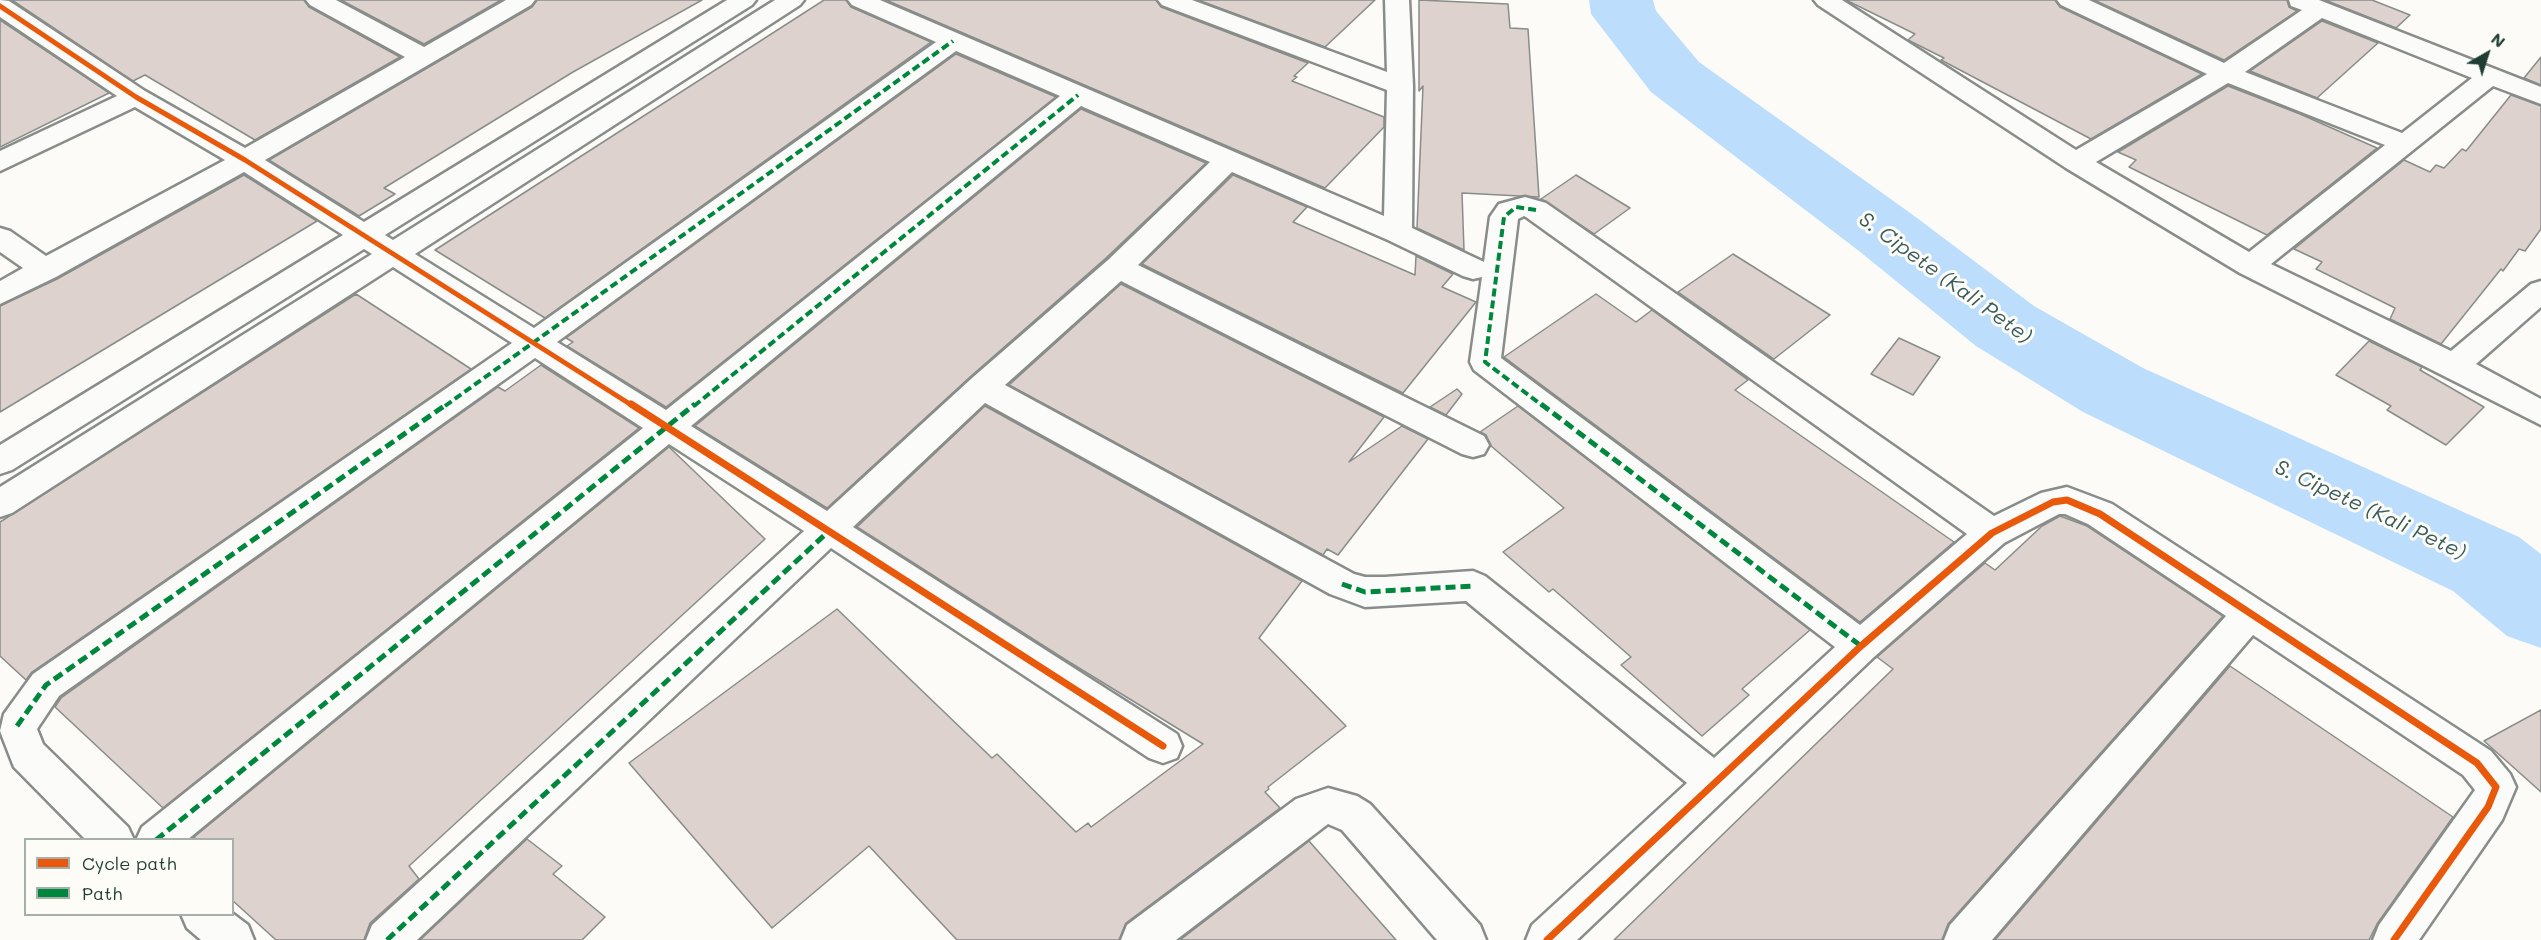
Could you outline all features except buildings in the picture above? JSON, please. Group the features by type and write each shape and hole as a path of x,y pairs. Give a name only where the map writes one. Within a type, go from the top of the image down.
{"street":[{"path":"318,0 424,57"},
{"path":"0,294 245,160 523,0"},
{"path":"0,461 744,0"},
{"path":"0,504 792,0"},
{"path":"860,0 1398,233 1473,269"},
{"path":"1170,0 1400,86"},
{"path":"1397,0 1400,86 1398,233"},
{"path":"1826,0 2076,162 2250,266 2454,366 2541,413"},
{"path":"2068,0 2226,72 2406,144"},
{"path":"2076,162 2226,72 2309,5 2541,96"},
{"path":"0,6 136,97 245,160 393,256 830,530 1163,746"},
{"path":"112,838 28,755 17,726 40,692 56,678 533,344 952,41"},
{"path":"2250,266 2490,76"},
{"path":"158,838 1078,95"},
{"path":"0,162 136,97"},
{"path":"387,940 982,387 1118,267 1227,160"},
{"path":"1861,646 1485,362 1504,218 1509,211 1525,206 1536,210 1992,533"},
{"path":"0,238 46,270"},
{"path":"1118,267 1473,445"},
{"path":"2454,366 2541,291"},
{"path":"982,387 1342,584 1365,592 1473,586 1715,782"},
{"path":"1547,940 1861,646 1992,533 2053,502 2067,500 2082,504 2251,612 2477,763 2496,787 2488,807 2394,940"},
{"path":"1965,940 2251,612"},
{"path":"1142,940 1310,812 1328,806 1343,809 1356,817 1464,940"},
{"path":"203,916 232,940"}],"waterway":[{"name":"S. Cipete (Kali Pete)","path":"1621,0 1624,14 1675,77 1886,233 2005,326 2113,390 2486,564 2541,608"}],"marked path":[{"path":"17,726 46,685 533,344 953,41"},
{"path":"158,838 1078,95"},
{"path":"1536,210 1516,207 1504,217 1485,362 1861,646"},
{"path":"387,940 830,530"},
{"path":"1342,584 1365,592 1473,586"}],"cycle path":[{"path":"0,6 136,97 245,160 830,530 1163,746"},
{"path":"1547,940 1861,646 1992,533 2053,502 2067,500 2100,514 2477,763 2496,787 2488,807 2394,940"}]}
